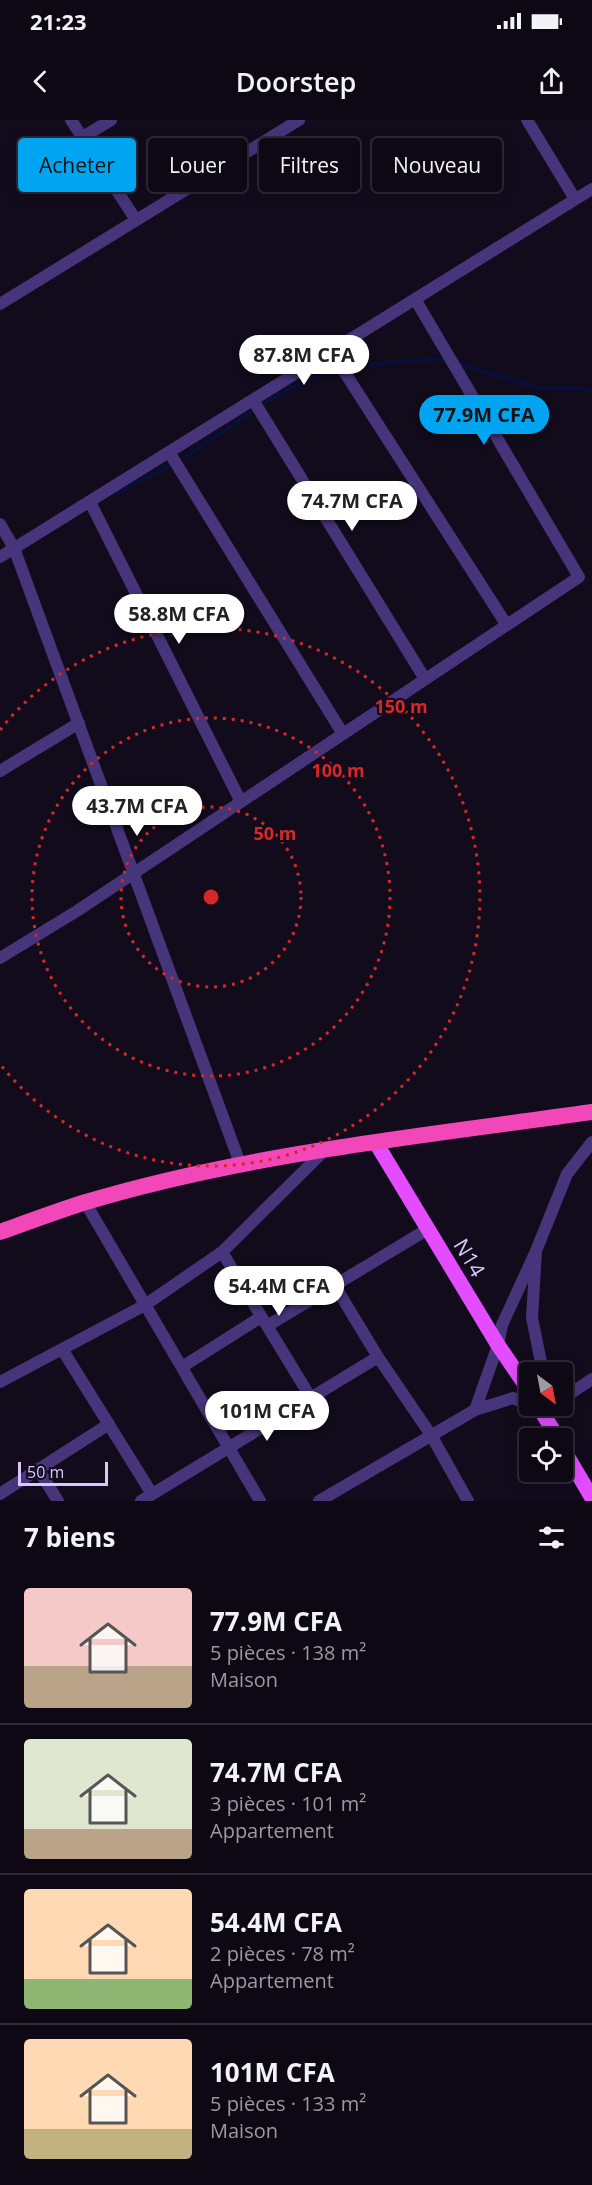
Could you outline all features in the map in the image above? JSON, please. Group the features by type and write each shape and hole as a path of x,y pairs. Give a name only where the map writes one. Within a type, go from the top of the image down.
{"highway":[{"path":"0,1232 85,1202 200,1173 324,1151 592,1112"}],"main road":[{"name":"N14","path":"376,1143 519,1376"},
{"path":"573,1466 592,1498"}],"street":[{"path":"70,120 81,138 111,120"},
{"path":"0,303 300,120"},
{"path":"527,120 575,199"},
{"path":"0,557 592,189"},
{"path":"117,192 136,220"},
{"path":"0,958 134,873 579,577 415,299"},
{"path":"331,351 506,624"},
{"path":"253,400 424,679"},
{"path":"169,453 343,734"},
{"path":"90,502 241,802"},
{"path":"0,524 14,548 241,1166"},
{"path":"0,771 79,723"},
{"path":"475,1410 498,1345 501,1325 536,1251 567,1174 592,1142"},
{"path":"0,1382 146,1305 222,1252 324,1151"},
{"path":"85,1202 260,1501"},
{"path":"182,1367 335,1286 428,1229"},
{"path":"536,1251 532,1318 541,1362"},
{"path":"222,1252 311,1398"},
{"path":"335,1286 378,1357 432,1436 468,1501"},
{"path":"62,1349 152,1494"},
{"path":"141,1501 378,1357"},
{"path":"573,1392 592,1379"},
{"path":"319,1501 475,1410 513,1398 519,1400"},
{"path":"0,1494 109,1424"},
{"path":"38,1469 58,1501"}],"waterway":[{"path":"117,493 188,455 266,402 310,379 340,370 373,364 440,359 449,361"},
{"path":"456,363 542,389 592,390"}]}
